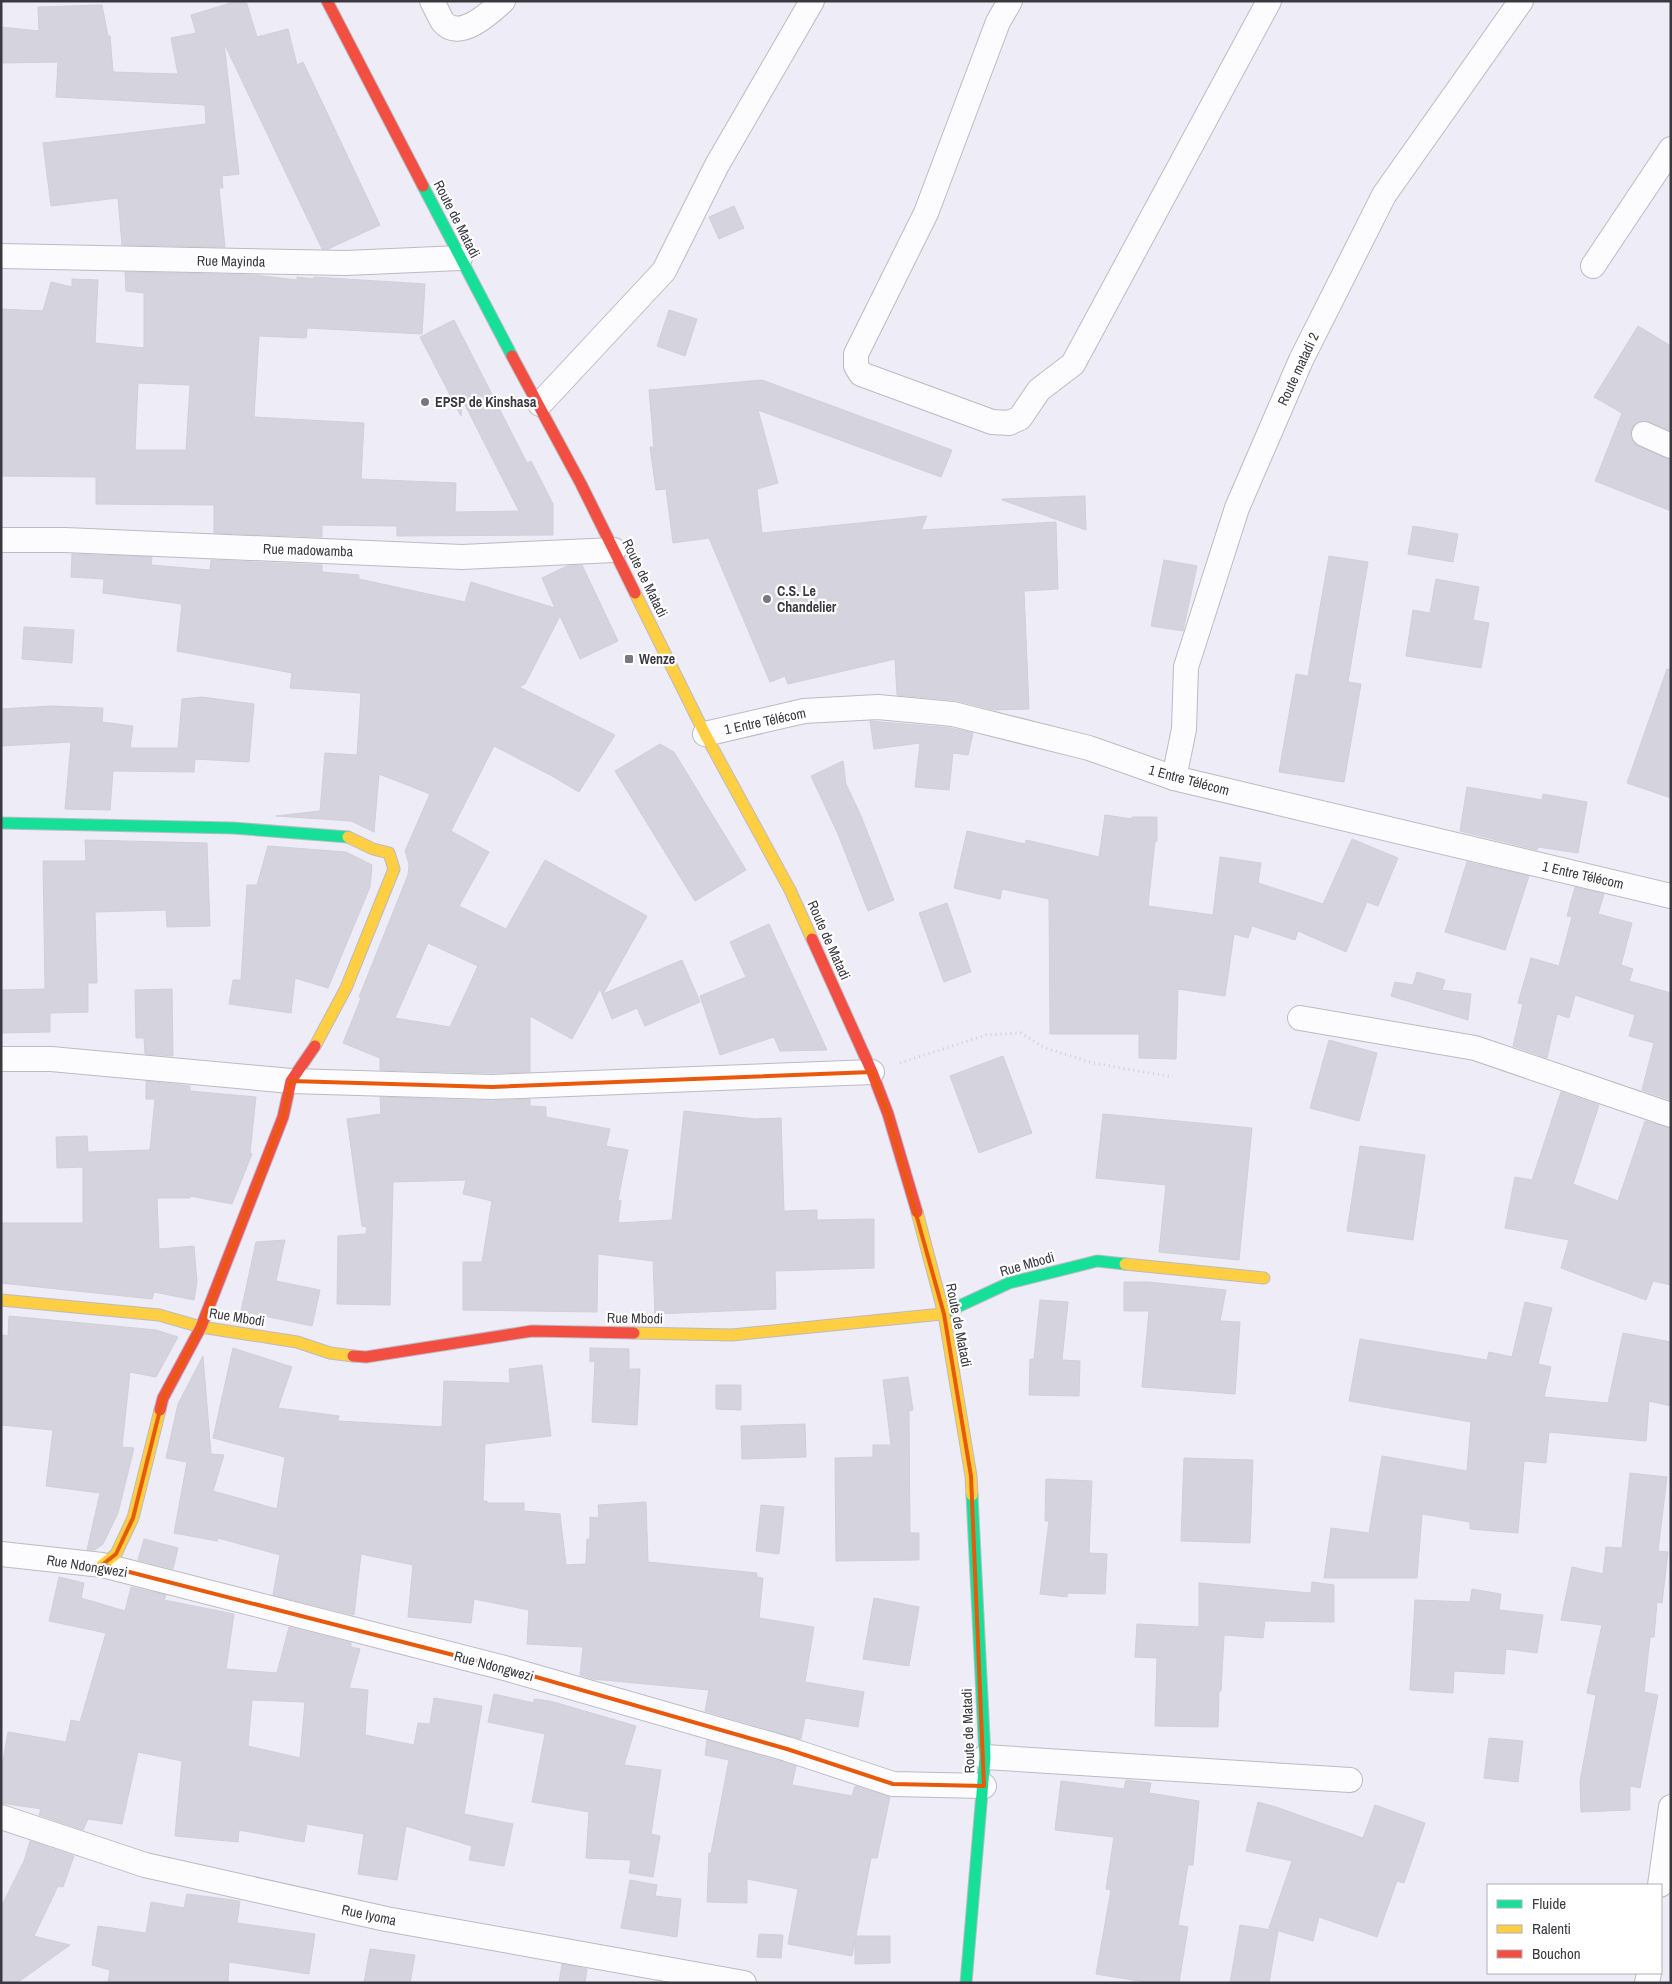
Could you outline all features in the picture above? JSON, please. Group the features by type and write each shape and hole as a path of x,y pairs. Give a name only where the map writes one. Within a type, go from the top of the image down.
{"main road":[{"name":"Route de Matadi","path":"327,1 460,258 540,404 706,734 790,890 872,1072 891,1124 926,1242 944,1314 971,1476 985,1757 966,1983"},
{"path":"1,823 233,828 350,836 373,849 388,853 394,869 346,988 315,1046 291,1081 283,1117 201,1327 163,1398 133,1518 116,1554 102,1566"},
{"name":"Rue Mbodi","path":"1,1300 159,1315 201,1327 296,1342 330,1353 366,1357 532,1331 732,1335 944,1314 1009,1283 1097,1261 1264,1278"}],"street":[{"path":"432,1 444,24 457,29 471,27 504,1"},
{"path":"540,404 664,271 717,165 812,1"},
{"path":"1010,1 998,22 926,213 856,354 856,366 861,374 992,422 1008,423 1020,418 1039,390 1073,364 1269,1"},
{"name":"Route matadi 2","path":"1174,778 1184,728 1186,667 1237,508 1301,360 1384,195 1521,1"},
{"path":"1593,266 1671,149"},
{"name":"Rue Mayinda","path":"1,256 346,263 460,258"},
{"path":"1644,434 1671,446"},
{"name":"Rue madowamba","path":"1,540 65,540 462,557 614,550"},
{"name":"1 Entre Télécom","path":"706,734 804,711 878,707 953,714 1089,748 1174,778 1671,896"},
{"path":"1300,1018 1475,1048 1671,1115"},
{"path":"1,1058 52,1059 291,1081 492,1087 872,1072"},
{"name":"Rue Ndongwezi","path":"1,1554 102,1566 508,1669 788,1749 893,1784 984,1786"},
{"path":"985,1757 1350,1780"},
{"path":"1660,1884 1671,1807"},
{"name":"Rue Iyoma","path":"1,1817 164,1870 386,1919 744,1983"}],"path":[{"path":"872,1072 986,1035 1021,1033 1045,1048 1093,1063 1173,1077"}],"highlighted area":[{"path":"872,1072 888,1114 944,1314 971,1476 984,1786 893,1784 787,1749 508,1669 102,1565 116,1554 133,1518 163,1398 201,1327 283,1117 291,1081 492,1087"}],"building":[{"path":"237,1 246,1 257,37 288,29 297,65 303,62 380,225 328,249 322,249 224,43 239,174 222,176 223,188 219,188 225,247 122,245 118,198 51,206 43,143 206,124 205,105 56,97 58,62 1,63 1,27 39,31 38,7 102,5 108,36 110,36 113,72 178,74 171,38 196,33 191,15"},
{"path":"734,206 744,228 719,239 709,217"},
{"path":"125,272 254,275 297,280 297,277 314,279 314,277 425,284 422,334 307,328 306,338 259,336 254,417 364,423 361,479 456,483 455,512 519,511 462,399 461,416 420,337 454,320 527,463 531,461 553,504 553,535 397,536 397,526 322,525 322,537 214,533 214,505 96,504 96,477 1,476 1,309 43,311 51,282 72,287 72,279 98,280 95,343 144,348 144,293 126,291","holes":["138,383 190,385 186,450 135,450"]},
{"path":"669,310 697,319 685,356 657,346"},
{"path":"1638,326 1671,346 1671,431 1643,420 1636,423 1630,435 1633,442 1638,446 1671,459 1671,511 1595,481 1622,413 1594,397"},
{"path":"762,380 952,450 941,477 758,410 778,483 757,489 762,533 927,516 921,530 1056,522 1058,589 1024,591 1029,709 995,710 954,700 897,695 895,659 788,684 785,676 770,682 709,538 673,543 666,489 656,490 650,447 654,447 649,390"},
{"path":"1085,496 1086,530 1002,500 1002,499"},
{"path":"1413,526 1458,534 1453,562 1408,554"},
{"path":"72,554 152,557 151,565 210,570 211,560 322,565 322,572 359,575 359,579 465,602 471,582 555,608 542,578 567,566 582,565 618,641 580,659 560,616 525,684 519,687 615,735 579,792 494,746 451,831 489,852 459,906 506,929 545,860 647,916 603,994 682,960 700,1002 645,1026 637,1008 612,1019 600,989 572,1039 530,1016 530,1072 492,1073 380,1070 380,1058 343,1043 361,998 359,997 408,875 409,864 405,851 430,794 379,774 374,832 351,821 276,816 320,811 325,753 357,755 361,693 290,688 292,673 177,651 182,604 103,593 104,579 71,577","holes":["428,943 478,966 450,1027 395,1018"]},
{"path":"1329,556 1368,562 1348,682 1361,684 1344,782 1279,772 1296,674 1308,676"},
{"path":"1164,560 1197,566 1183,631 1151,626"},
{"path":"1436,579 1479,587 1473,620 1489,623 1481,668 1406,656 1413,610 1430,613"},
{"path":"24,627 74,630 72,663 22,659"},
{"path":"1667,669 1671,670 1671,798 1627,783"},
{"path":"202,697 254,704 249,762 195,759 194,772 113,771 110,810 65,809 71,742 1,746 1,709 51,706 103,708 102,722 133,726 130,748 178,748 182,699"},
{"path":"870,721 951,728 973,733 968,755 953,753 949,790 915,787 920,743 874,749"},
{"path":"660,744 674,752 746,870 695,901 615,771"},
{"path":"843,761 846,784 861,816 894,900 868,911 838,834 811,776"},
{"path":"1467,787 1542,800 1543,794 1587,802 1578,853 1538,847 1537,850 1460,831"},
{"path":"1105,815 1132,819 1132,817 1157,817 1157,841 1155,841 1148,906 1213,915 1220,857 1261,863 1258,883 1323,904 1352,839 1398,858 1378,906 1367,902 1346,952 1298,931 1295,940 1252,926 1248,938 1234,934 1225,996 1178,989 1176,1059 1139,1058 1139,1034 1050,1034 1049,899 1002,889 1000,899 954,888 967,831 1025,844 1026,840 1099,857"},
{"path":"85,840 207,843 210,926 167,927 166,910 95,912 97,983 88,983 88,1012 50,1013 50,1032 1,1033 1,990 45,989 43,861 86,861"},
{"path":"268,846 346,852 372,865 370,887 328,988 295,978 291,1013 229,1004 233,980 241,980 247,885 257,885"},
{"path":"1467,862 1529,876 1505,950 1445,932"},
{"path":"1575,887 1604,894 1598,914 1632,923 1621,965 1633,969 1629,981 1671,993 1671,1100 1642,1090 1654,1043 1629,1036 1635,1015 1575,995 1569,1018 1557,1014 1547,1058 1513,1046 1523,1004 1518,1003 1531,958 1559,966 1572,917 1567,916"},
{"path":"947,903 971,972 944,982 919,913"},
{"path":"769,924 827,1050 780,1051 774,1037 720,1055 700,996 746,977 730,942"},
{"path":"1417,972 1445,980 1442,990 1471,994 1468,1020 1391,996 1395,982 1413,985"},
{"path":"172,989 173,1056 145,1054 144,1038 136,1038 135,990"},
{"path":"1329,1040 1377,1053 1359,1121 1310,1108"},
{"path":"1003,1056 1032,1133 979,1153 950,1076"},
{"path":"146,1081 190,1086 190,1091 256,1097 250,1153 252,1154 232,1204 190,1196 190,1198 157,1198 159,1249 194,1246 197,1282 194,1300 154,1292 152,1299 1,1283 1,1223 83,1223 83,1167 57,1168 56,1137 87,1136 88,1152 150,1150 155,1099 146,1099"},
{"path":"1561,1092 1599,1105 1573,1184 1618,1201 1645,1121 1671,1128 1671,1285 1653,1281 1646,1300 1561,1268 1569,1240 1505,1228 1515,1177 1532,1180"},
{"path":"380,1097 492,1101 530,1099 530,1106 546,1107 546,1117 610,1129 606,1146 628,1150 618,1200 621,1201 618,1223 672,1220 684,1111 755,1119 781,1118 784,1211 817,1210 817,1220 874,1219 874,1268 775,1271 776,1309 655,1314 653,1261 598,1254 597,1312 463,1310 463,1262 482,1262 492,1201 463,1194 466,1180 393,1182 390,1305 337,1304 338,1236 366,1234 367,1227 362,1226 347,1119 381,1114"},
{"path":"1103,1114 1252,1128 1239,1260 1159,1252 1166,1185 1096,1178"},
{"path":"1360,1146 1425,1155 1413,1240 1347,1231"},
{"path":"285,1240 276,1281 320,1290 312,1326 241,1311 256,1242"},
{"path":"1124,1282 1148,1282 1226,1290 1220,1321 1240,1322 1235,1394 1142,1387 1149,1311 1124,1311"},
{"path":"1040,1300 1068,1302 1062,1360 1080,1361 1079,1396 1029,1395 1030,1359 1034,1359"},
{"path":"1525,1302 1552,1308 1538,1364 1551,1367 1544,1397 1608,1403 1623,1333 1671,1342 1671,1406 1649,1401 1646,1441 1549,1432 1546,1463 1524,1461 1518,1533 1470,1529 1470,1522 1422,1514 1417,1578 1324,1578 1331,1528 1369,1533 1382,1456 1467,1471 1471,1422 1349,1401 1360,1339 1487,1360 1489,1352 1512,1357"},
{"path":"9,1316 156,1330 178,1337 156,1377 130,1372 122,1447 134,1448 118,1513 103,1544 95,1550 87,1550 100,1493 46,1486 53,1430 1,1425 1,1335 8,1336"},
{"path":"233,1348 292,1367 278,1408 339,1416 338,1421 442,1427 444,1381 510,1383 509,1369 542,1365 551,1436 485,1444 483,1501 487,1501 487,1503 524,1503 524,1511 560,1514 566,1565 586,1564 587,1539 590,1539 590,1517 599,1518 598,1505 646,1502 648,1562 757,1573 757,1577 763,1578 759,1618 814,1627 805,1682 864,1692 858,1727 805,1718 801,1739 705,1711 709,1690 593,1679 580,1675 583,1647 527,1644 529,1610 474,1599 471,1623 408,1617 413,1565 361,1554 354,1615 273,1595 280,1555 218,1538 217,1541 174,1533 187,1462 166,1458 178,1404 203,1356 211,1454 224,1455 213,1491 277,1509 285,1457 213,1438"},
{"path":"590,1348 629,1349 629,1369 640,1369 637,1425 592,1422 595,1361 590,1362"},
{"path":"908,1377 913,1410 909,1411 910,1533 919,1533 919,1560 836,1561 835,1458 873,1457 873,1445 891,1445 883,1380"},
{"path":"716,1385 741,1385 741,1410 716,1409"},
{"path":"805,1424 806,1457 742,1459 741,1426"},
{"path":"1184,1458 1253,1460 1250,1543 1181,1541"},
{"path":"1630,1473 1667,1477 1658,1551 1668,1552 1662,1603 1657,1602 1654,1637 1650,1637 1644,1692 1658,1695 1640,1788 1630,1786 1630,1810 1581,1812 1580,1781 1596,1695 1587,1693 1602,1625 1561,1620 1572,1567 1603,1574 1606,1547 1622,1548"},
{"path":"1046,1479 1092,1481 1089,1553 1107,1554 1105,1594 1068,1593 1067,1597 1040,1594 1049,1521 1045,1521"},
{"path":"761,1505 784,1507 779,1554 756,1551"},
{"path":"144,1539 178,1548 173,1569 138,1560"},
{"path":"59,1577 84,1583 81,1598 125,1611 131,1587 166,1595 164,1600 234,1614 226,1669 277,1673 289,1627 351,1643 351,1647 360,1649 349,1688 368,1690 365,1735 414,1745 418,1723 430,1724 434,1698 482,1706 464,1814 513,1824 504,1866 469,1860 472,1846 406,1826 397,1880 358,1874 364,1834 307,1824 304,1842 239,1830 238,1842 175,1836 182,1761 138,1752 122,1824 88,1819 83,1830 39,1815 41,1809 1,1803 1,1772 8,1732 66,1742 71,1720 80,1722 106,1633 49,1621","holes":["252,1700 305,1702 300,1758 248,1746"]},
{"path":"1312,1582 1334,1585 1334,1622 1265,1621 1263,1638 1224,1635 1218,1727 1155,1726 1157,1658 1135,1657 1137,1624 1199,1627 1199,1583 1311,1593"},
{"path":"1472,1589 1501,1594 1499,1610 1543,1615 1537,1653 1506,1649 1504,1674 1454,1671 1453,1693 1410,1690 1415,1600 1470,1602"},
{"path":"874,1598 919,1607 909,1666 863,1659"},
{"path":"494,1694 534,1703 534,1699 550,1701 636,1726 624,1765 661,1770 651,1834 660,1836 653,1877 629,1873 631,1860 586,1858 589,1812 532,1802 545,1734 488,1722"},
{"path":"1489,1738 1523,1741 1518,1782 1484,1778"},
{"path":"707,1740 796,1766 792,1785 852,1796 855,1786 890,1797 877,1858 871,1858 856,1936 890,1936 890,1963 855,1964 855,1941 852,1956 788,1944 798,1889 747,1879 747,1903 707,1902 709,1853 711,1853 729,1760 705,1755"},
{"path":"1126,1780 1151,1783 1149,1793 1199,1801 1193,1865 1188,1865 1178,1925 1188,1927 1179,1983 1151,1983 1096,1974 1111,1890 1106,1889 1114,1837 1055,1830 1061,1781 1124,1789"},
{"path":"1258,1802 1363,1838 1375,1805 1425,1823 1404,1883 1397,1881 1377,1937 1319,1917 1313,1941 1269,1928 1292,1861 1246,1851"},
{"path":"30,1841 74,1856 63,1887 58,1886 34,1936 70,1945 17,1983 1,1983 1,1907 24,1861"},
{"path":"630,1880 657,1885 655,1896 681,1899 677,1937 621,1928"},
{"path":"187,1894 240,1901 237,1923 315,1934 309,1974 229,1962 228,1983 108,1983 110,1970 92,1965 98,1926 146,1933 151,1902 184,1908"},
{"path":"1240,1925 1278,1931 1269,1983 1230,1983"},
{"path":"759,1934 783,1935 781,1958 757,1957"},
{"path":"370,1949 415,1955 410,1983 364,1983"},
{"path":"562,1964 587,1969 585,1983 559,1983"}],"traffic: fast":[{"path":"423,186 512,356"},
{"path":"1,823 233,828 348,837"},
{"path":"942,1314 1009,1283 1097,1261 1125,1264"},
{"path":"966,1983 985,1757 972,1495"}],"traffic: slow":[{"path":"635,593 705,734 790,890 812,939"},
{"path":"315,1046 346,988 394,869 389,853 373,849 348,837"},
{"path":"917,1212 944,1314 971,1476 972,1495"},
{"path":"1125,1264 1264,1278"},
{"path":"1,1300 159,1315 201,1327 297,1342 330,1353 353,1356"},
{"path":"634,1333 732,1335 942,1314"},
{"path":"102,1565 116,1554 133,1518 160,1410"}],"traffic: jam":[{"path":"327,1 423,186"},
{"path":"512,356 581,484 635,593"},
{"path":"812,939 872,1072 888,1114 917,1212"},
{"path":"160,1410 163,1398 201,1327 283,1117 291,1081 315,1046"},
{"path":"353,1356 366,1357 532,1331 634,1333"}],"place":[{"name":"EPSP de Kinshasa","path":"425,402"},
{"name":"C.S. Le Chandelier","path":"767,599"},
{"name":"Wenze","path":"629,659"}]}
